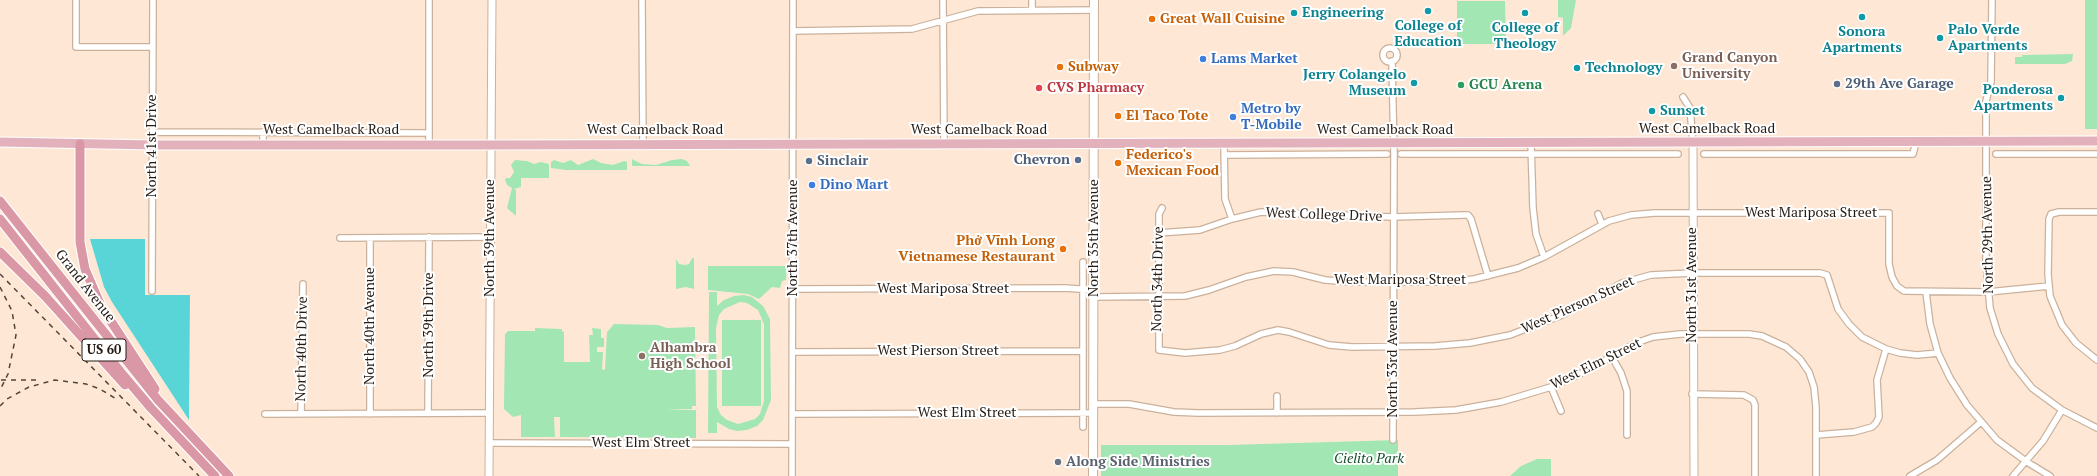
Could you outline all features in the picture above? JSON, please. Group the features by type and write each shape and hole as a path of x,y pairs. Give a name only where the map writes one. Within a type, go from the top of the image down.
{"highway":[{"path":"80,144 80,242 85,269 101,306 171,416"},
{"name":"Grand Avenue","path":"0,201 171,416 230,476"},
{"name":"Grand Avenue","path":"0,219 151,408 215,476"},
{"path":"0,252 45,296 120,380 151,408"}],"main road":[{"name":"North 35th Avenue","path":"1093,476 1094,0"},
{"name":"West Camelback Road","path":"1,142 153,145 491,145 1613,144 2097,141"}],"street":[{"path":"76,0 76,46 153,47"},
{"name":"North 41st Drive","path":"152,291 153,0"},
{"path":"429,0 429,145"},
{"name":"North 39th Avenue","path":"489,476 492,0"},
{"path":"642,0 643,144"},
{"name":"North 37th Avenue","path":"792,476 794,144 793,0"},
{"path":"944,0 944,144"},
{"path":"1032,0 1032,10"},
{"name":"North 29th Avenue","path":"1992,0 1991,82 1986,101 1986,262 1988,292 1998,334 2014,364 2032,388 2062,410 2097,428"},
{"path":"793,31 897,30 924,27 978,11 1094,10"},
{"name":"North 33rd Avenue","path":"1392,62 1394,144 1392,440"},
{"name":"North 31st Avenue","path":"1683,97 1690,108 1693,143 1692,394 1694,476"},
{"name":"West Camelback Road","path":"153,132 429,132"},
{"path":"263,132 263,144"},
{"name":"West Camelback Road","path":"1704,154 1913,154 1916,142"},
{"path":"1802,143 1802,154"},
{"path":"1224,144 1225,199 1232,219"},
{"name":"West Camelback Road","path":"1307,144 1307,155"},
{"name":"West Camelback Road","path":"1463,144 1463,154"},
{"path":"1531,144 1534,219 1536,234 1544,257"},
{"path":"1613,144 1613,154"},
{"name":"West Camelback Road","path":"1224,156 1387,154"},
{"name":"West Camelback Road","path":"1401,154 1678,154"},
{"path":"1996,154 2097,154"},
{"name":"North 34th Drive","path":"1159,350 1159,214 1162,208"},
{"name":"West College Drive","path":"1159,232 1200,230 1254,213 1272,212 1393,217 1468,215 1471,220 1488,276"},
{"path":"2096,359 2076,343 2062,325 2054,308 2049,286 2049,219 2052,214 2097,212"},
{"name":"West Mariposa Street","path":"793,289 1065,288 1093,293 1158,297 1184,296 1209,290 1246,276 1274,271 1338,281 1451,282 1488,276 1518,268 1544,257 1602,224 1643,213 1889,213 1889,264 1892,277 1897,286 1904,290 1926,292 1988,292 2049,286"},
{"path":"1598,214 1602,224"},
{"name":"North 39th Drive","path":"428,414 429,237"},
{"path":"340,238 490,237"},
{"name":"North 40th Avenue","path":"370,238 370,414"},
{"name":"North 35th Avenue","path":"1083,262 1083,427"},
{"name":"West Pierson Street","path":"1159,350 1185,353 1220,350 1235,346 1261,334 1278,330 1329,344 1393,347 1470,343 1510,335 1562,315 1622,283 1651,275 1692,273 1827,275 1834,299 1842,316 1862,337 1886,349 1917,355 1938,353"},
{"name":"North 40th Drive","path":"301,414 303,284"},
{"path":"1926,292 1930,324 1938,353 1961,397 1997,440 2027,462 2050,476"},
{"name":"West Elm Street","path":"1093,404 1129,404 1186,413 1277,414 1432,412 1507,401 1551,387 1586,371 1643,340 1663,335 1692,334 1762,336 1776,341 1793,352 1805,366 1814,387 1816,476"},
{"path":"1816,435 1854,432 1872,426 1876,423 1879,417 1877,380 1886,349"},
{"name":"West Pierson Street","path":"793,352 1083,351"},
{"path":"1612,357 1621,373 1627,391 1627,435"},
{"path":"1551,387 1561,411"},
{"path":"1692,394 1744,395 1753,400 1755,405 1755,476"},
{"path":"1277,396 1277,414"},
{"path":"2013,476 2027,462 2043,441 2062,410"},
{"path":"265,414 489,413"},
{"name":"West Elm Street","path":"792,414 1093,413"},
{"path":"1910,476 1937,460 1981,422"},
{"name":"West Elm Street","path":"489,443 792,444"}],"green space":[{"path":"1558,0 1576,0 1571,28 1563,36 1563,18 1558,17"},
{"path":"2085,0 2097,0 2097,129 2085,129"},
{"path":"1457,1 1505,1 1506,44 1457,44"},
{"path":"2073,54 2072,61 2065,64 2015,64 2015,57 2022,57 2022,55"},
{"path":"593,159 601,163 613,165 624,161 627,162 627,170 566,170 551,168 551,162 554,160 563,163 571,160 578,165"},
{"path":"632,159 642,164 656,165 672,160 682,159 687,161 690,166 632,166"},
{"path":"515,160 527,161 534,164 541,162 549,164 549,178 521,178 521,187 514,189 516,190 516,216 507,208 512,188 507,185 505,180 506,178 510,178 514,172 511,165"},
{"path":"692,258 694,258 694,289 686,287 676,289 676,259 679,264 685,265 689,264"},
{"path":"708,266 787,266 786,280 782,281 780,288 772,287 759,299 748,294 708,290"},
{"path":"709,292 717,292 717,306 724,300 734,296 744,295 752,297 763,306 770,319 771,400 763,420 757,426 747,430 737,431 729,429 717,422 717,433 708,433","holes":["740,302 747,303 758,310 764,324 764,401 760,414 755,419 738,424 727,420 721,415 717,407 716,328 719,315 724,309"]},
{"path":"722,320 761,320 761,406 722,406"},
{"path":"614,324 658,325 667,328 695,327 696,406 692,406 692,409 664,410 696,410 696,438 560,437 560,417 554,417 555,437 521,437 521,415 513,417 504,409 505,334 508,331 535,331 535,328 562,329 564,332 564,362 590,362 589,335 593,335 592,328 601,329 601,338 604,338 604,347 597,347 597,352 603,352 602,369 605,370 607,332"},
{"name":"Cielito Park","path":"1398,440 1398,476 1101,476 1101,445 1228,445"},
{"path":"1537,459 1551,459 1551,476 1510,476 1521,466"}],"water":[{"path":"90,239 145,239 145,295 190,295 189,420 112,302 104,287"}],"railway":[{"path":"0,274 199,476"},
{"path":"0,287 12,311 16,335 8,374 0,390"},
{"path":"1,380 39,380"},
{"path":"0,406 7,399 29,387 55,380 86,384 100,389 118,400"}],"place":[{"name":"College of Education","path":"1428,11"},
{"name":"Engineering","path":"1294,13"},
{"name":"College of Theology","path":"1525,13"},
{"name":"Sonora Apartments","path":"1862,17"},
{"name":"Great Wall Cuisine","path":"1152,19"},
{"name":"Palo Verde Apartments","path":"1940,38"},
{"name":"Lams Market","path":"1203,59"},
{"name":"Grand Canyon University","path":"1674,66"},
{"name":"Subway","path":"1060,67"},
{"name":"Technology","path":"1577,68"},
{"name":"Jerry Colangelo Museum","path":"1414,83"},
{"name":"29th Ave Garage","path":"1837,84"},
{"name":"GCU Arena","path":"1461,85"},
{"name":"CVS Pharmacy","path":"1039,88"},
{"name":"Ponderosa Apartments","path":"2061,98"},
{"name":"Sunset","path":"1652,111"},
{"name":"El Taco Tote","path":"1118,116"},
{"name":"Metro by T-Mobile","path":"1233,117"},
{"name":"Chevron","path":"1078,160"},
{"name":"Sinclair","path":"809,161"},
{"name":"Federico's Mexican Food","path":"1118,163"},
{"name":"Dino Mart","path":"812,185"},
{"name":"Phở Vĩnh Long Vietnamese Restaurant","path":"1063,249"},
{"name":"Alhambra High School","path":"642,356"},
{"name":"Along Side Ministries","path":"1058,462"}]}
